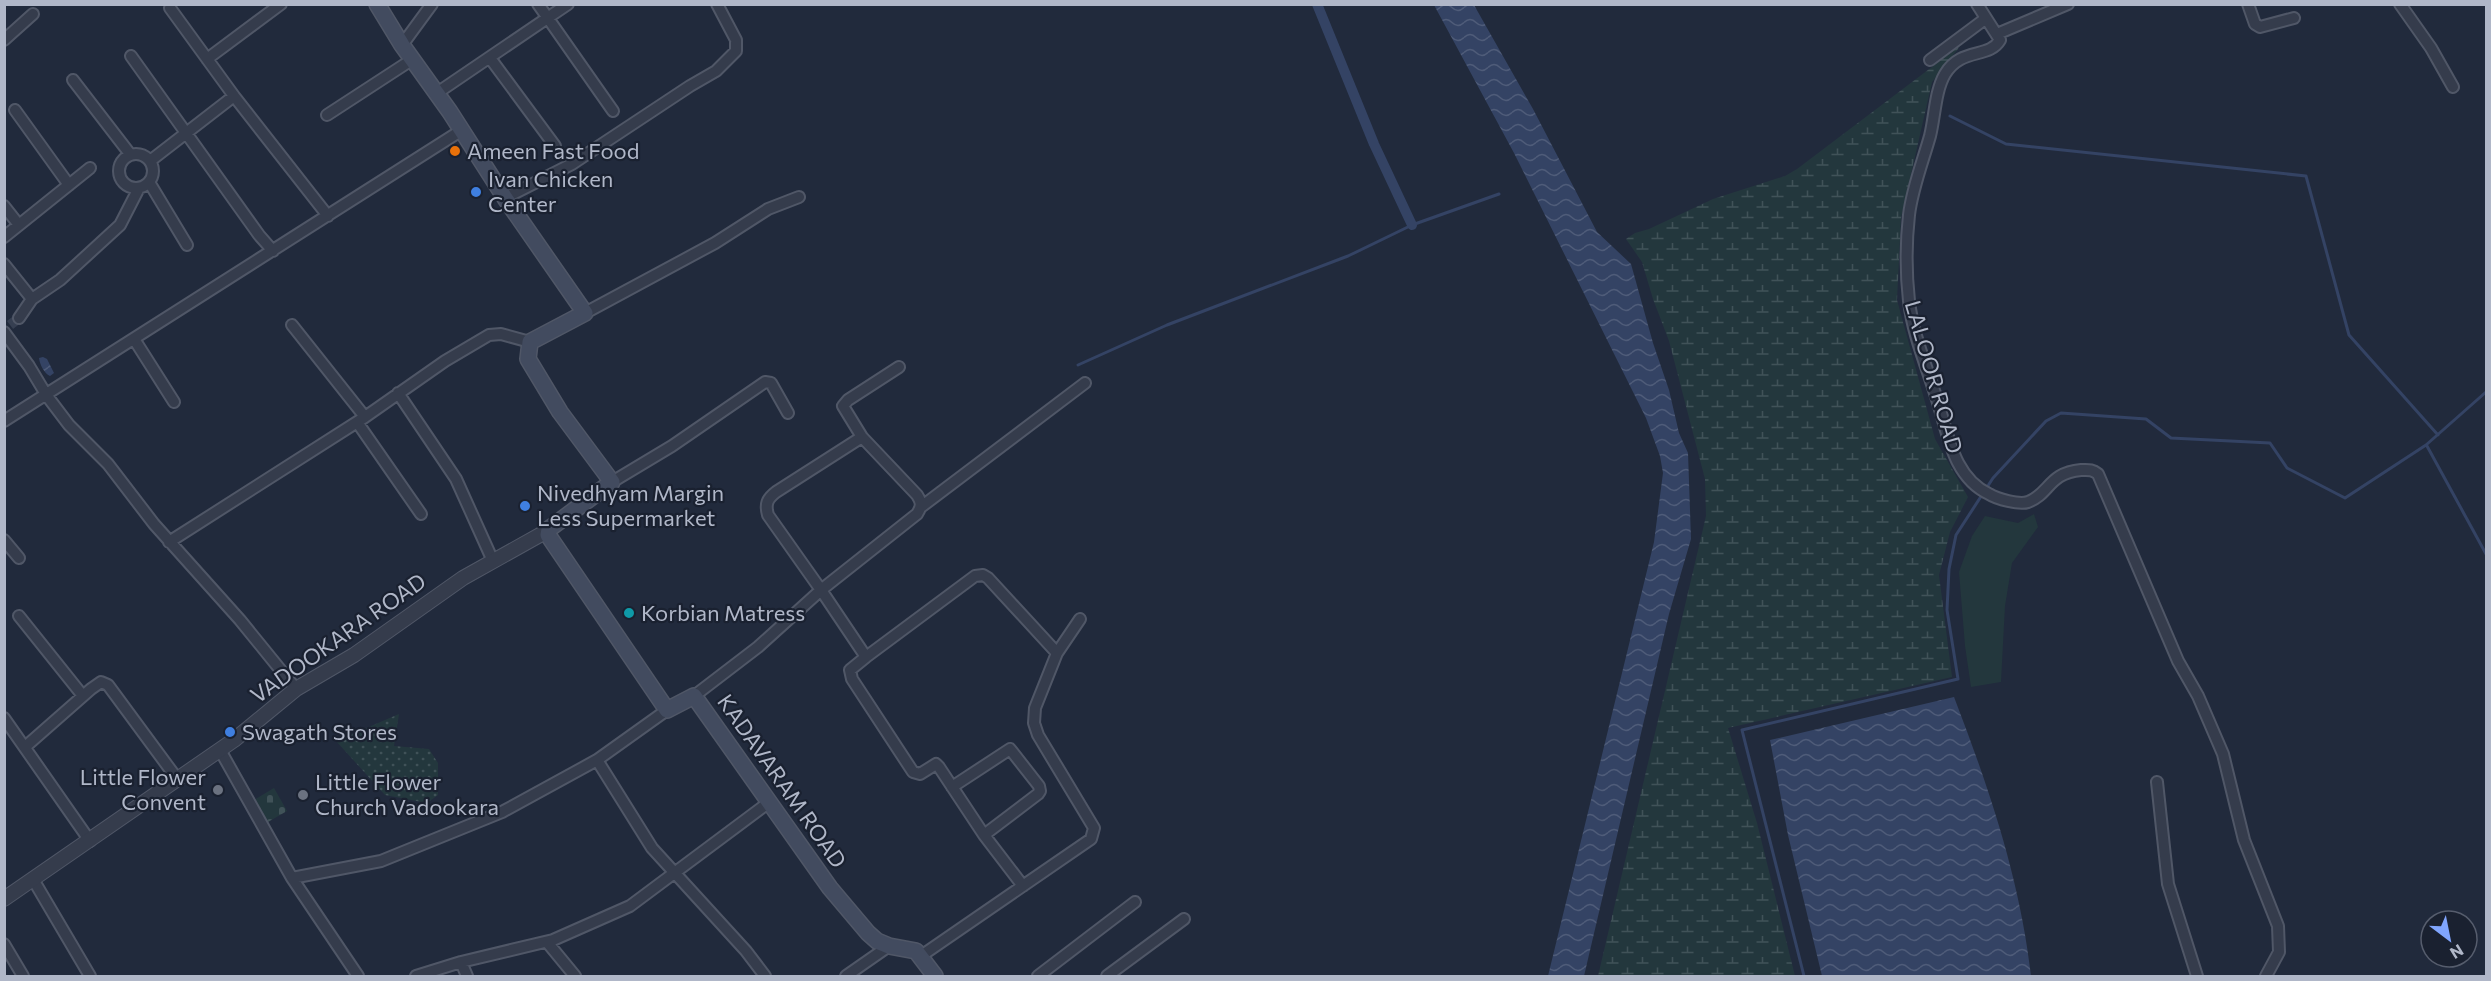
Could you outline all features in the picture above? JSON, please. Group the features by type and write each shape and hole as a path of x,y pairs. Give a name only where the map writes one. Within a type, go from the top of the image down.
{"main road":[{"path":"377,4 402,45 437,93 505,198 585,313 530,342 528,360 560,412 612,482"},
{"name":"VADOOKARA ROAD","path":"547,531 612,482"},
{"path":"547,531 667,710"},
{"name":"KADAVARAM ROAD","path":"667,710 694,696 768,803 838,897 868,933 877,941 889,946 916,951 921,956"},
{"path":"921,956 935,976"}],"street":[{"path":"207,59 281,4"},
{"path":"402,45 432,4"},
{"path":"538,4 614,111"},
{"path":"437,93 568,4"},
{"path":"505,198 572,164 716,71 736,51 736,40 717,4"},
{"path":"1977,4 1997,41"},
{"name":"LALOOR ROAD","path":"2068,4 1963,57 1944,75 1910,214 1910,302 1916,331 1956,459 1966,477 1989,494 2022,503 2028,502 2061,475 2071,471 2090,470 2098,474 2178,661 2198,696 2223,754 2244,840 2278,926 2278,952 2266,976"},
{"path":"2248,4 2255,24 2260,27 2294,18"},
{"path":"2400,4 2431,48 2453,87"},
{"path":"170,8 234,96 328,216"},
{"path":"4,40 33,14"},
{"path":"1930,60 1985,19"},
{"path":"131,56 188,132 259,235 273,251"},
{"path":"327,115 413,58"},
{"path":"490,58 555,146"},
{"path":"73,80 130,154"},
{"path":"150,160 234,96"},
{"path":"15,110 69,185"},
{"path":"4,421 47,396 462,130"},
{"path":"144,185 128,186 123,183 118,173 121,162 130,154 141,154 150,160 153,172 120,225 60,280 32,299 9,325 47,396 69,424 108,464 169,542 240,620 296,689"},
{"path":"4,237 90,168"},
{"path":"144,185 187,245"},
{"path":"585,313 715,243 768,208 799,197"},
{"path":"4,206 19,225"},
{"path":"4,264 32,299"},
{"path":"292,325 361,420 421,514"},
{"path":"169,542 361,420 445,361 489,335 501,334 530,342"},
{"path":"134,339 174,402"},
{"path":"899,367 848,400 843,406 862,437 917,495 921,507"},
{"name":"VADOOKARA ROAD","path":"612,482 672,446 765,382 771,383 788,412"},
{"path":"694,696 758,646 821,590 917,514 921,507 1085,382"},
{"path":"398,393 456,479 493,561"},
{"path":"862,437 776,492 769,498 766,507 768,515 866,657"},
{"name":"VADOOKARA ROAD","path":"4,899 34,881 220,750 296,689 354,655 463,578 547,531"},
{"path":"4,540 19,558"},
{"path":"1023,886 984,835 936,764 920,774 913,772 852,679 850,670 975,576 980,575 988,578 1057,653"},
{"path":"19,616 83,696"},
{"path":"921,956 1091,839 1094,828 1038,735 1034,723 1035,708 1057,653 1080,619"},
{"path":"25,747 101,682 108,685 178,780"},
{"path":"292,878 381,861 502,812 597,760 667,710"},
{"path":"4,718 90,841"},
{"path":"952,787 1010,749 1039,786 1038,794 984,835"},
{"path":"220,750 292,878 358,976"},
{"path":"597,760 651,848 746,951 765,976"},
{"path":"2157,782 2168,884 2196,976"},
{"path":"416,976 461,962 547,942 630,906 768,803"},
{"path":"34,881 90,976"},
{"path":"1038,976 1135,902"},
{"path":"1107,976 1184,919"},
{"path":"547,942 575,976"},
{"path":"4,944 22,976"},
{"path":"846,976 889,946"},
{"path":"461,962 467,976"}],"green space":[{"path":"1961,45 1932,82 1901,218 1897,300 1935,439 1968,497 1950,532 1939,575 1952,677 1728,728 1757,823 1795,976 1598,976 1706,516 1705,479 1669,341 1642,262 1626,239 1713,199 1785,176"},
{"path":"2034,514 2038,527 2012,563 2005,606 2001,682 1971,687 1959,572 1972,536 1985,516 2018,523"},
{"path":"399,714 394,746 429,749 438,763 438,795 427,803 385,795 336,741"},
{"path":"274,788 287,811 268,822 254,800"}],"water":[{"path":"1434,5 1474,5 1533,109 1597,232 1631,264 1669,390 1679,433 1688,453 1691,539 1669,614 1584,976 1548,976 1654,542 1663,473 1660,456 1646,418 1514,153"},
{"path":"39,358 47,359 54,373 50,376 40,363"},
{"path":"1954,697 2002,834 2019,904 2031,976 1822,976 1788,835 1770,740"}],"waterway":[{"path":"1317,4 1374,144 1412,225"},
{"path":"1950,116 2006,144 2306,176 2349,335 2438,435"},
{"path":"1078,365 1167,325 1348,256 1412,225 1499,194"},
{"path":"1804,976 1742,730 1958,679 1947,610 1949,569 1956,535 1993,478 2046,421 2061,413 2146,419 2171,438 2270,443 2287,468 2345,498 2426,445 2486,392"},
{"path":"2427,446 2486,554"}],"tunnel":[{"path":"10,325 19,318"}],"place":[{"name":"Ameen Fast Food","path":"455,151"},
{"name":"Ivan Chicken Center","path":"476,192"},
{"name":"Nivedhyam Margin Less Supermarket","path":"525,506"},
{"name":"Korbian Matress","path":"629,613"},
{"name":"Swagath Stores","path":"230,732"},
{"name":"Little Flower Convent","path":"218,790"},
{"name":"Little Flower Church Vadookara","path":"303,795"}]}
